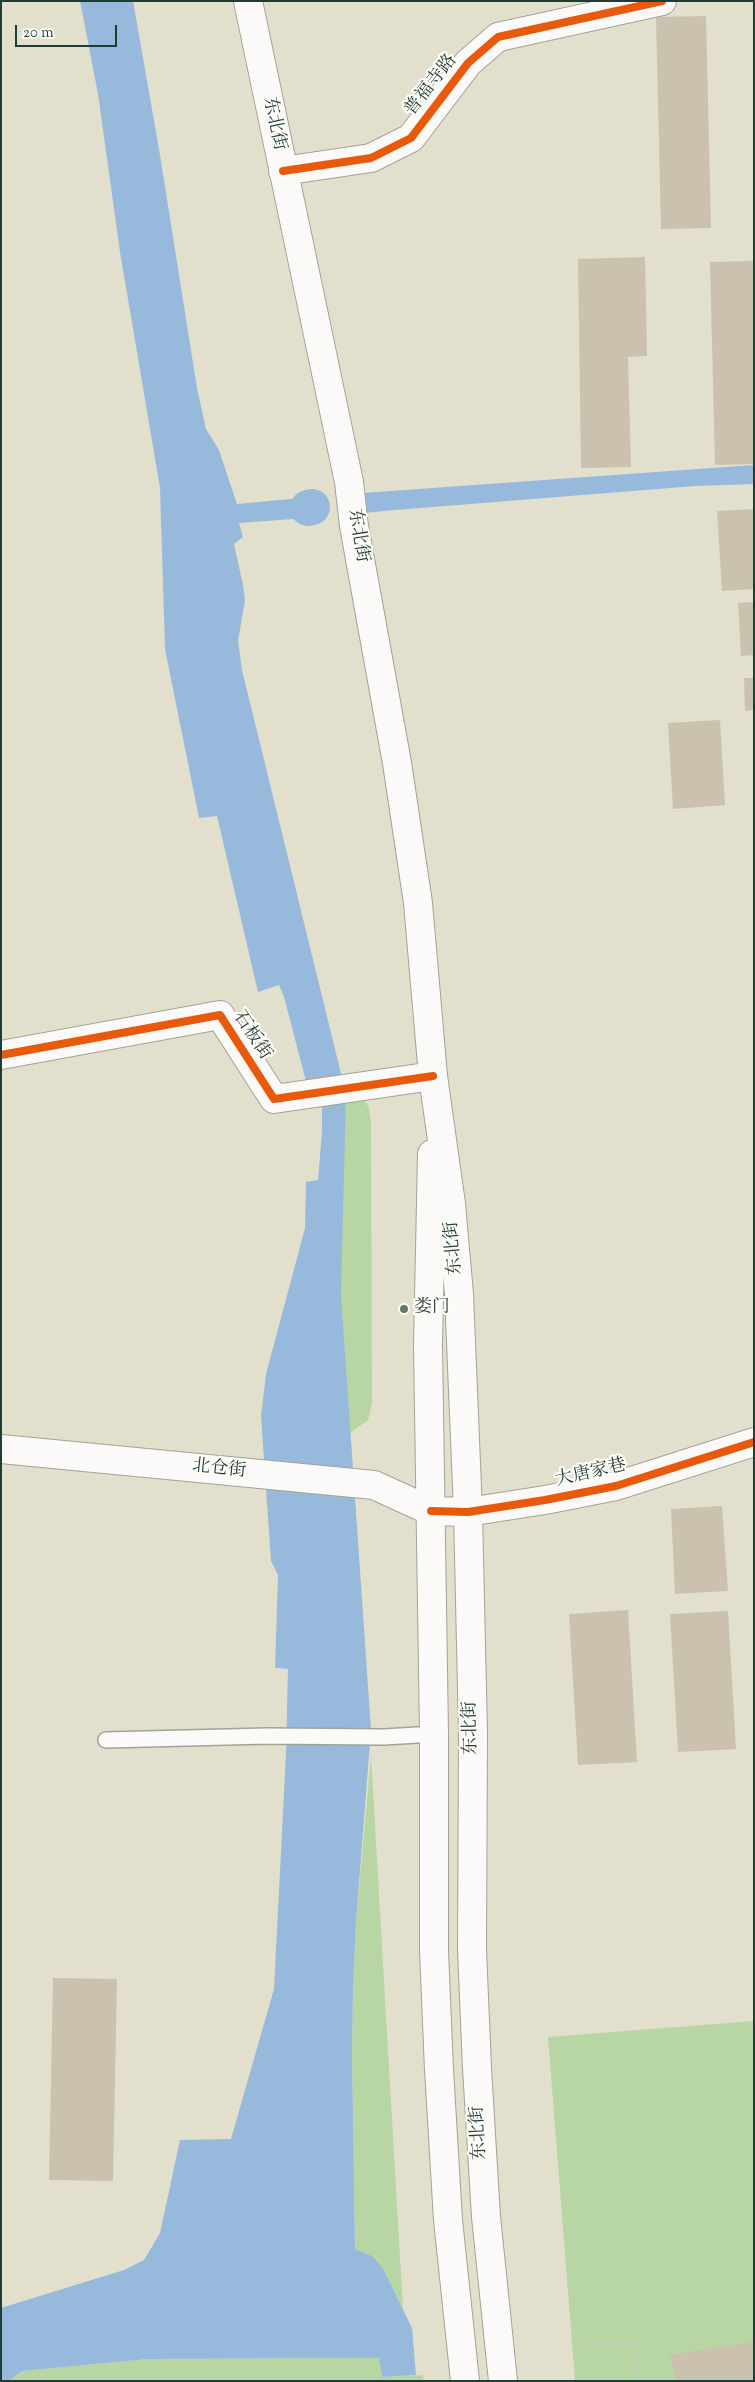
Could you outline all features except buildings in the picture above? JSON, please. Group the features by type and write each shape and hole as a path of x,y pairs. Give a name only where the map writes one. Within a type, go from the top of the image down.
{"main road":[{"name":"东北街","path":"248,1 349,482 354,526 399,772 418,903 433,1076 452,1204 468,1512 473,1734 472,1874 474,1989 481,2147 503,2381"},
{"name":"普福寺路","path":"283,171 372,158 411,138 468,63 498,36 662,1"},
{"name":"石板街","path":"1,1055 220,1015 274,1099 433,1076"},
{"name":"东北街","path":"433,1076 428,1248 436,2000 448,2220 465,2381"},
{"name":"大唐家巷","path":"431,1511 468,1512 545,1500 616,1486 754,1442"},
{"name":"北仓街","path":"1,1449 374,1485 431,1511"}],"lane":[{"path":"106,1740 267,1736 384,1737 434,1734"}],"path":[{"path":"585,2346 634,2343 639,2381"}],"green space":[{"path":"360,1098 365,1101 369,1108 371,1122 372,1403 368,1420 350,1433 341,1294 342,1177 346,1099"},
{"path":"371,1756 403,2309 381,2267 372,2256 355,2249 353,1990 356,1921"},
{"path":"754,2021 754,2381 575,2381 548,2037"},
{"path":"379,2358 382,2377 423,2375 424,2381 9,2381 22,2371 148,2359"}],"water":[{"path":"80,1 133,1 159,149 197,388 206,429 219,450 237,504 301,498 305,500 308,508 308,516 306,518 239,523 243,537 234,544 245,600 238,641 242,670 346,1094 341,1294 371,1730 356,1921 353,1990 355,2249 372,2256 382,2267 412,2328 416,2375 382,2377 379,2358 148,2359 22,2371 9,2381 1,2381 1,2308 124,2270 144,2260 160,2233 180,2140 231,2139 274,1989 286,1753 288,1669 275,1668 278,1575 271,1561 261,1416 266,1374 305,1228 306,1182 318,1180 322,1132 322,1101 306,1081 284,997 279,985 258,992 217,816 199,818 165,649 160,488 120,252 98,94"},
{"path":"754,465 754,484 695,486 365,513 363,493"}],"waterway":[{"path":"308,508 312,507"}],"cycle path":[{"path":"283,171 371,158 411,138 468,63 498,37 662,1"},
{"path":"1,1055 220,1015 274,1099 433,1076"},
{"path":"431,1511 468,1512 545,1500 616,1486 754,1442"}],"place":[{"name":"娄门","path":"404,1309"}]}
